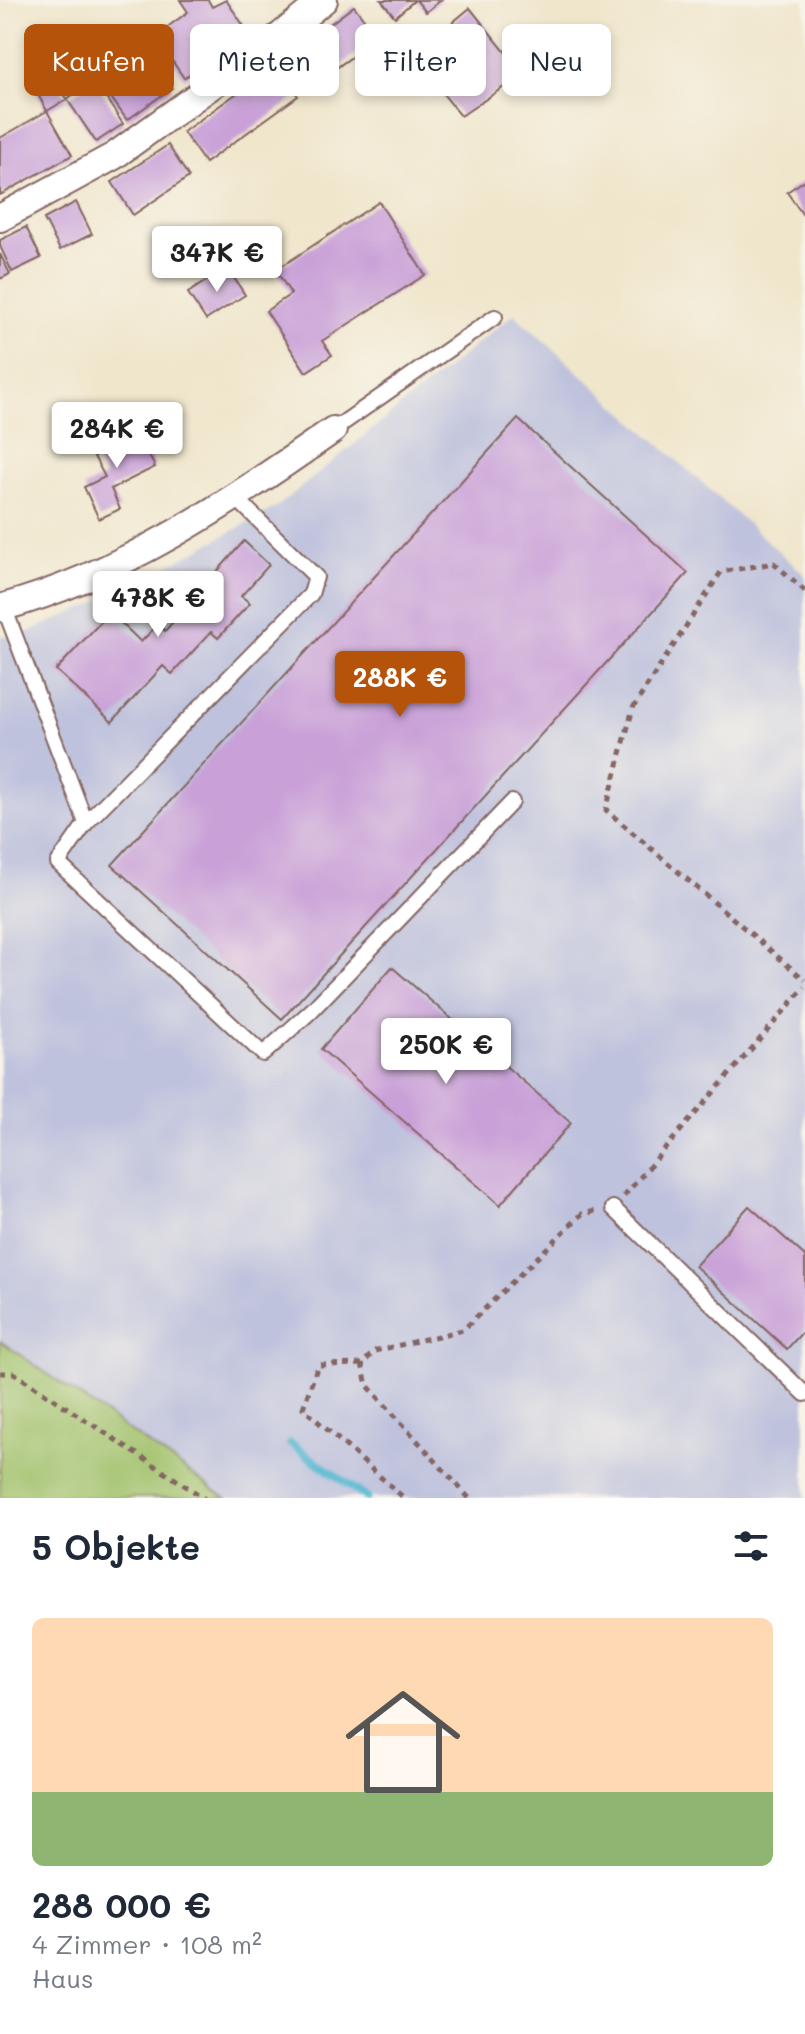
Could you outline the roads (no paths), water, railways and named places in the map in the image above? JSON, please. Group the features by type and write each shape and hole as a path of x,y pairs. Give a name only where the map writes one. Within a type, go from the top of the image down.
{"street":[{"path":"0,218 114,156 280,36 324,0"},
{"path":"2,608 75,583 179,531 333,430"}],"lane":[{"path":"333,430 495,317"},
{"path":"235,497 316,577 311,594 86,823 58,863 263,1054 311,1011 512,802"},
{"path":"2,608 86,823"},
{"path":"613,1208 802,1385"}],"waterway":[{"path":"290,1443 367,1498"}]}
